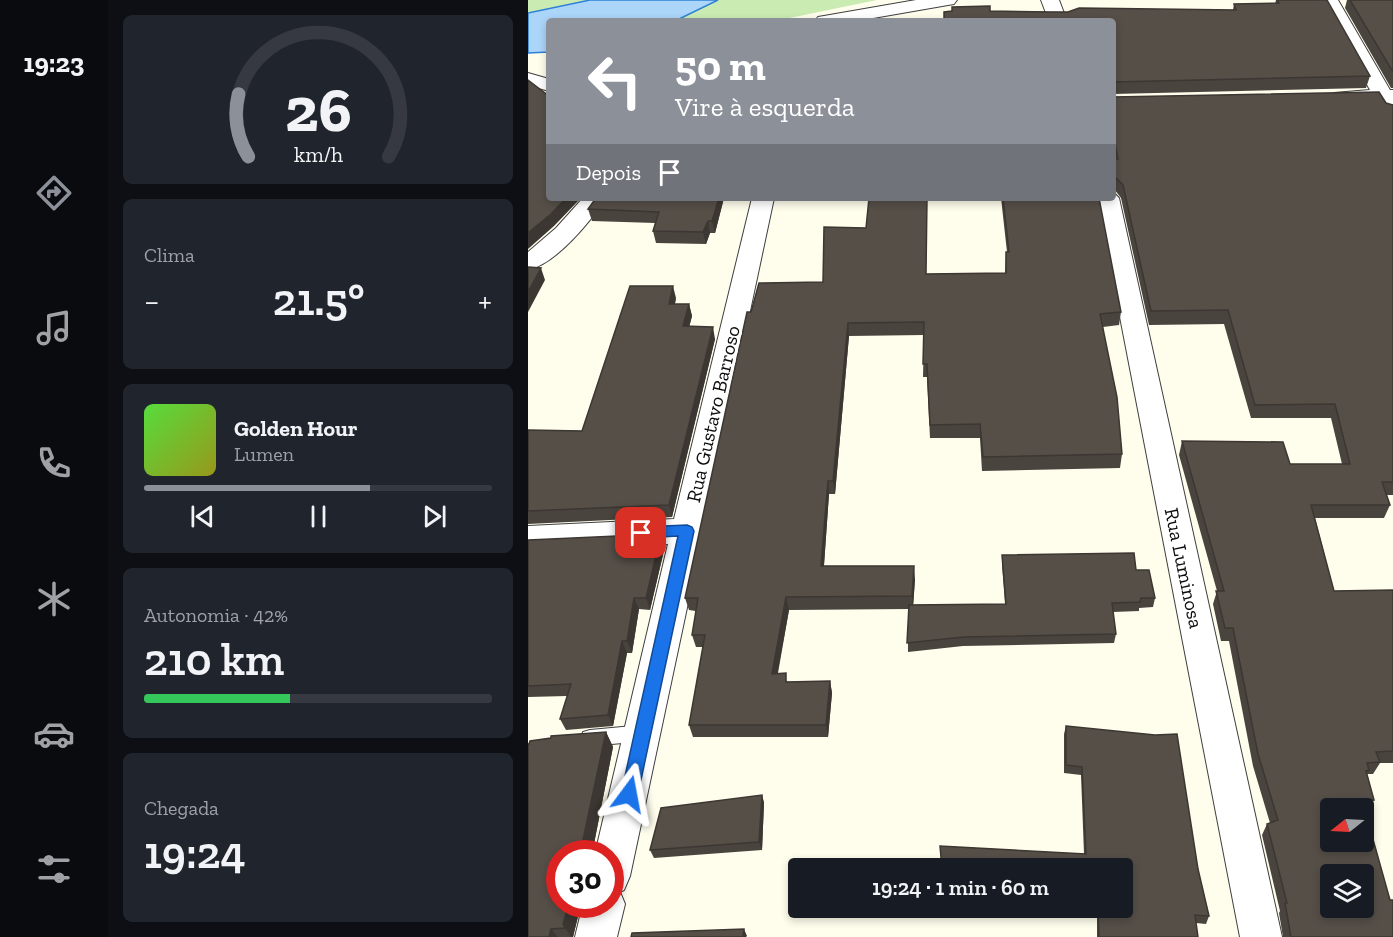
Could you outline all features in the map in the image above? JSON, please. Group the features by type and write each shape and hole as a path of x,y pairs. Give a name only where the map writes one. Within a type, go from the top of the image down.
{"street":[{"path":"842,18 948,0"},
{"path":"1050,0 1057,18"},
{"path":"1329,0 1390,102"},
{"path":"528,77 546,73"},
{"path":"528,77 546,84"},
{"path":"1324,97 1390,102"},
{"path":"528,263 547,251 572,229 593,201"},
{"name":"Rua Gustavo Barroso","path":"619,840 763,201"},
{"name":"Rua Luminosa","path":"1109,201 1261,937"},
{"path":"528,538 687,531"},
{"path":"596,937 601,918"}],"lane":[{"path":"574,740 644,733"}],"green space":[{"path":"528,0 590,0 528,13"},
{"path":"718,0 877,0 790,18 681,18"}],"water":[{"path":"590,0 718,0 681,18 546,18 546,52 528,53 528,13"}],"building":[{"path":"1277,0 1327,0 1370,76 1116,82 1116,18 944,18 944,12 952,11 952,7 990,6 990,11 1050,12 1068,12 1079,8 1236,10 1234,4 1279,3"},
{"path":"1350,0 1393,0 1393,72"},
{"path":"528,80 546,94 546,201 563,201 528,233"},
{"path":"1379,92 1386,103 1393,105 1393,482 1382,482 1390,505 1311,505 1334,591 1393,590 1393,751 1376,752 1380,762 1367,763 1369,770 1366,771 1373,798 1320,798 1320,852 1374,852 1374,843 1390,900 1393,900 1393,937 1291,937 1285,903 1287,903 1267,824 1278,820 1258,754 1233,628 1225,628 1216,591 1224,591 1182,441 1283,442 1290,464 1350,464 1335,404 1255,405 1228,310 1151,311 1123,185 1116,178 1116,159 1118,159 1116,97"},
{"path":"594,201 718,201 712,221 708,221 703,232 653,231 659,212 588,209"},
{"path":"869,201 927,201 926,274 1006,273 1006,252 1009,252 1003,201 1100,201 1121,312 1100,314 1117,397 1122,454 983,457 980,424 930,425 927,364 923,364 924,322 848,323 833,481 828,481 821,566 914,566 912,596 786,597 772,674 786,673 786,682 830,681 826,725 689,725 705,635 692,635 698,598 685,598 747,312 751,312 759,283 823,282 824,227 866,228"},
{"path":"528,267 541,268 528,292"},
{"path":"630,286 673,286 669,304 689,304 683,326 713,327 669,505 528,511 528,430 582,431"},
{"path":"661,534 646,598 634,598 627,641 622,641 608,715 560,719 571,684 528,686 528,540"},
{"path":"1134,553 1136,570 1149,570 1155,598 1141,598 1140,602 1112,603 1116,634 963,637 907,643 909,605 1006,604 1002,555"},
{"path":"1066,726 1155,735 1177,734 1198,869 1209,916 1195,915 1198,937 1099,937 1098,918 1133,918 1133,858 941,858 940,846 1086,854 1082,767 1066,765"},
{"path":"606,732 583,840 546,840 546,918 565,918 563,924 565,928 551,929 549,937 528,937 528,744 530,741 551,738 551,736"},
{"path":"762,795 759,842 650,850 661,808"},
{"path":"744,929 743,937 631,937 632,933"}],"route":[{"path":"629,794 687,531 641,533"}]}
